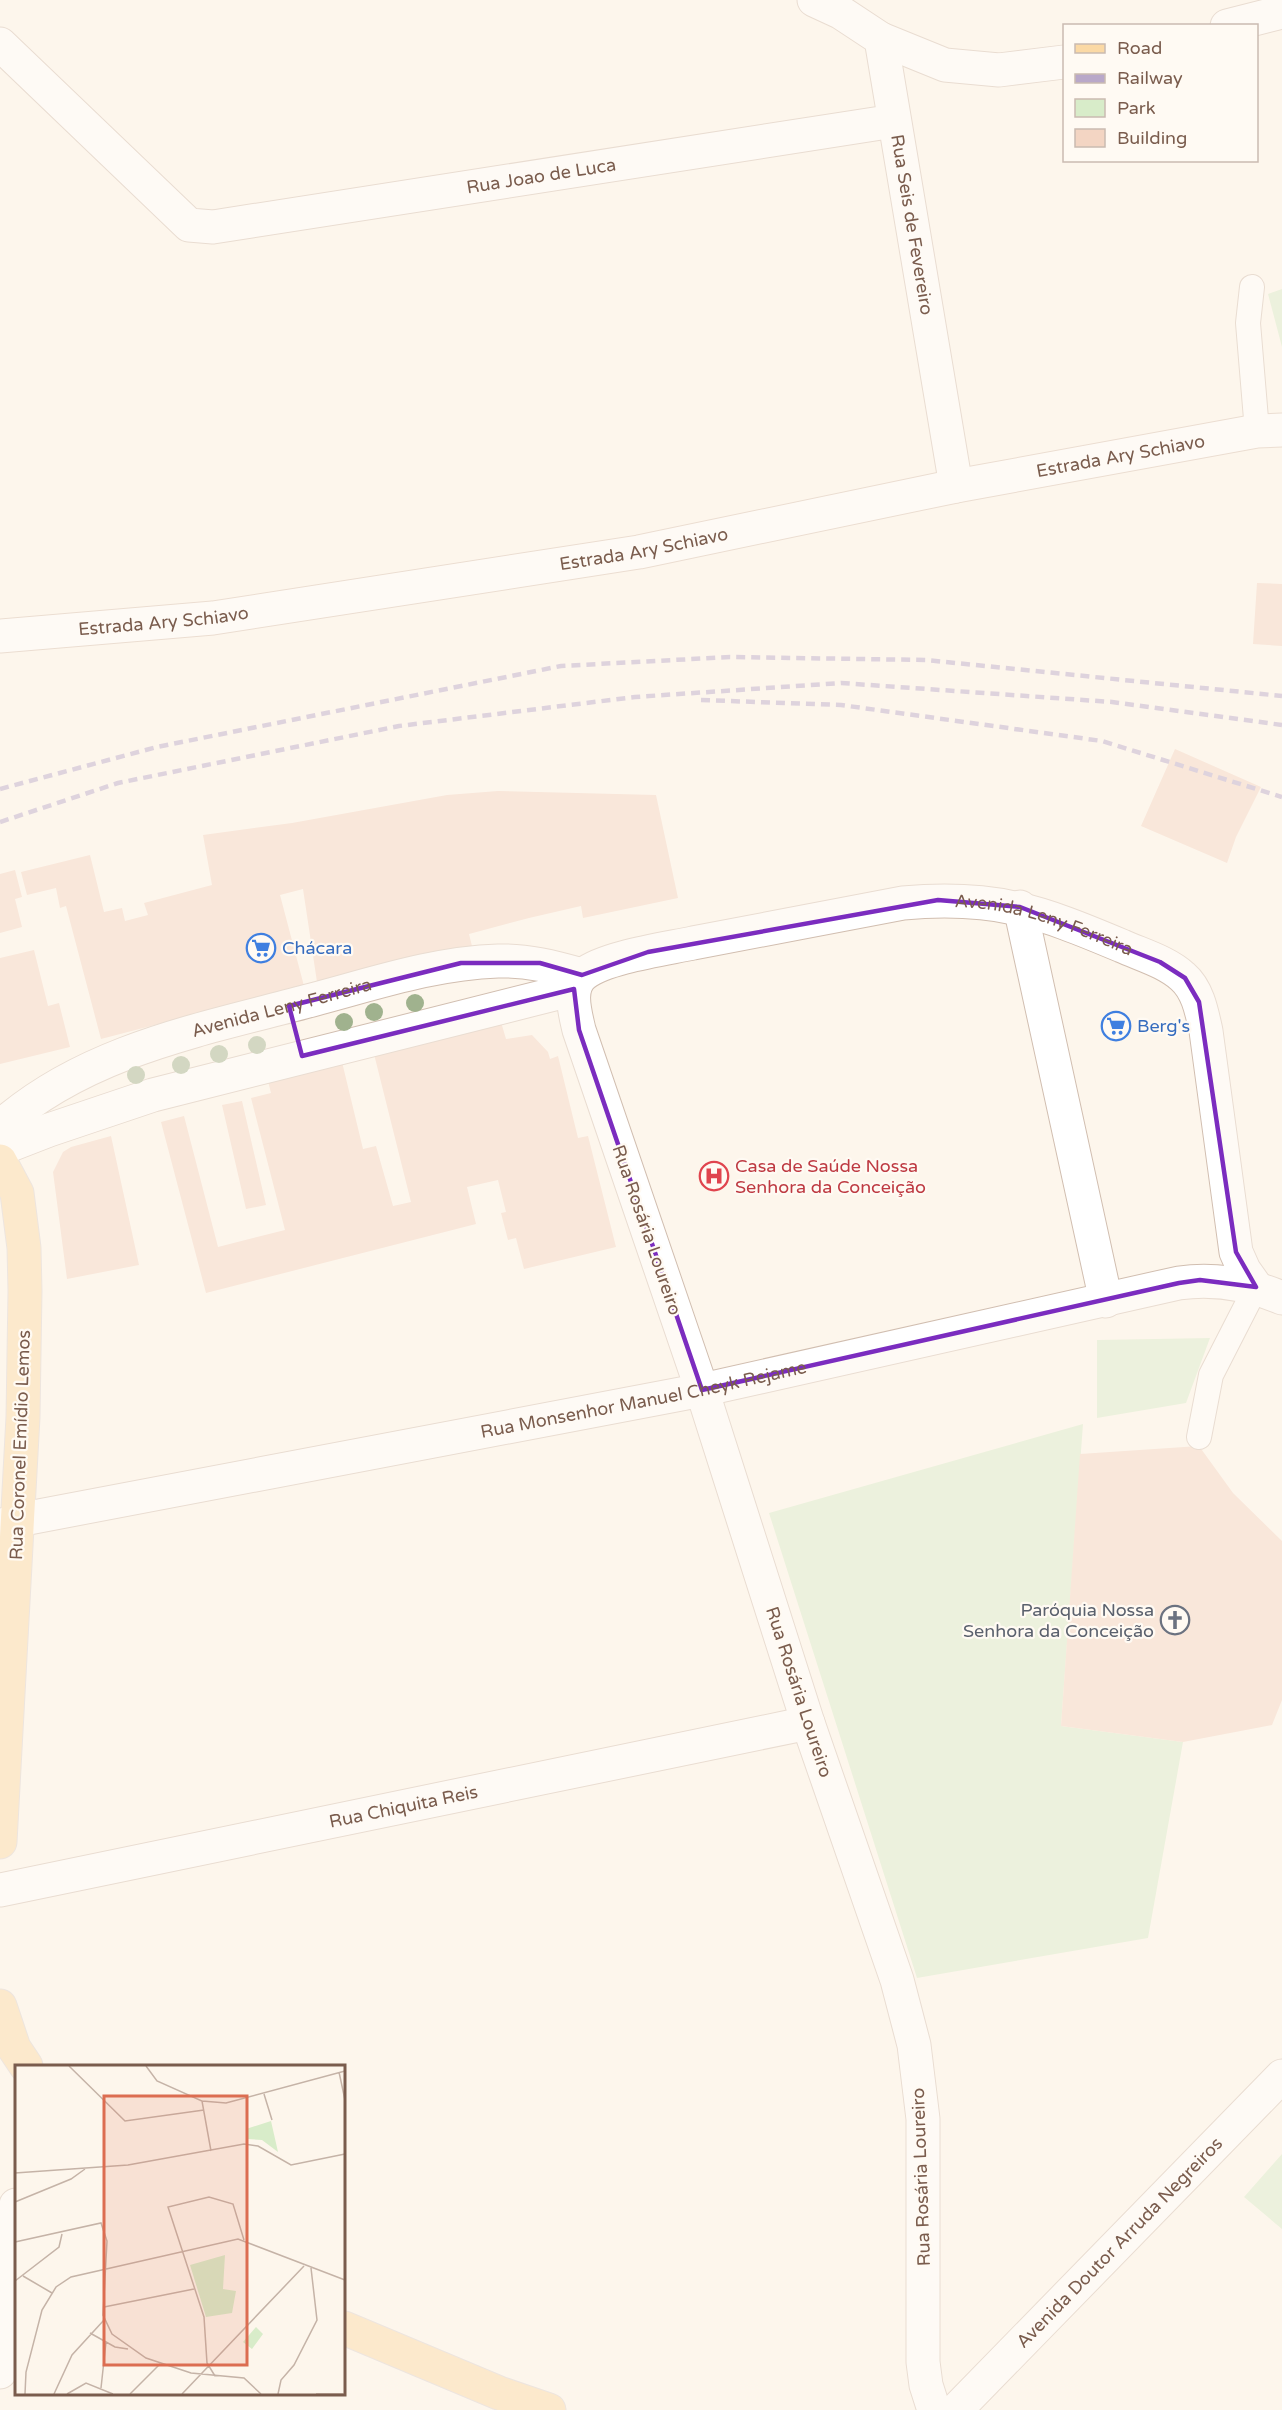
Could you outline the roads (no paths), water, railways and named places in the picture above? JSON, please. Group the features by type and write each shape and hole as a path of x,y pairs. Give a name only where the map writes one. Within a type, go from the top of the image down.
{"main road":[{"name":"Rua Coronel Emídio Lemos","path":"0,1161 17,1193 24,1248 25,1363 9,1523 0,1842"},
{"path":"0,2006 14,2048 25,2065"},
{"path":"345,2328 491,2401 549,2410"}],"street":[{"path":"814,0 840,12 881,39 945,65 999,70 1063,62"},
{"path":"1235,24 1282,12"},
{"name":"Rua Seis de Fevereiro","path":"881,39 956,486"},
{"name":"Rua Joao de Luca","path":"0,44 189,225 213,227 894,121"},
{"name":"Estrada Ary Schiavo","path":"0,636 213,618 639,552 956,486 1270,430"},
{"name":"Avenida Leny Ferreira","path":"0,1149 119,1105 578,982 596,967 648,952 903,903 976,901 1020,907 1059,920 1160,962 1185,978 1199,1002 1206,1031 1236,1252 1244,1270 1269,1292"},
{"path":"1020,907 1106,1301"},
{"name":"Avenida Leny Ferreira","path":"0,1127 60,1084 130,1050 289,1006 461,963 500,961 536,963 578,982"},
{"name":"Rua Rosária Loureiro","path":"578,982 574,1011 579,1029 702,1390 808,1723 897,1980 914,2045 923,2119 924,2362 926,2385 934,2410"},
{"path":"289,1006 302,1056"},
{"name":"Rua Monsenhor Manuel Cheyk Rejame","path":"9,1523 702,1390 1200,1280 1269,1292"},
{"name":"Rua Chiquita Reis","path":"0,1890 808,1723"},
{"name":"Avenida Doutor Arruda Negreiros","path":"956,2410 1282,2076"},
{"path":"0,2193 15,2203"},
{"path":"0,2372 15,2214"}],"lane":[{"path":"1252,287 1248,323 1270,430"},
{"path":"1199,1437 1211,1375 1269,1292"}],"railway":[{"path":"0,789 157,747 561,666 730,657 926,660 1282,696"},
{"path":"0,822 118,783 399,726 635,697 841,683 1112,702 1282,725"},
{"path":"701,700 841,705 1102,741 1282,797"}],"place":[{"name":"Chácara","path":"261,948"},
{"name":"Berg's","path":"1116,1026"},
{"name":"Casa de Saúde Nossa Senhora da Conceição","path":"714,1176"},
{"name":"Paróquia Nossa Senhora da Conceição","path":"1175,1620"}]}
